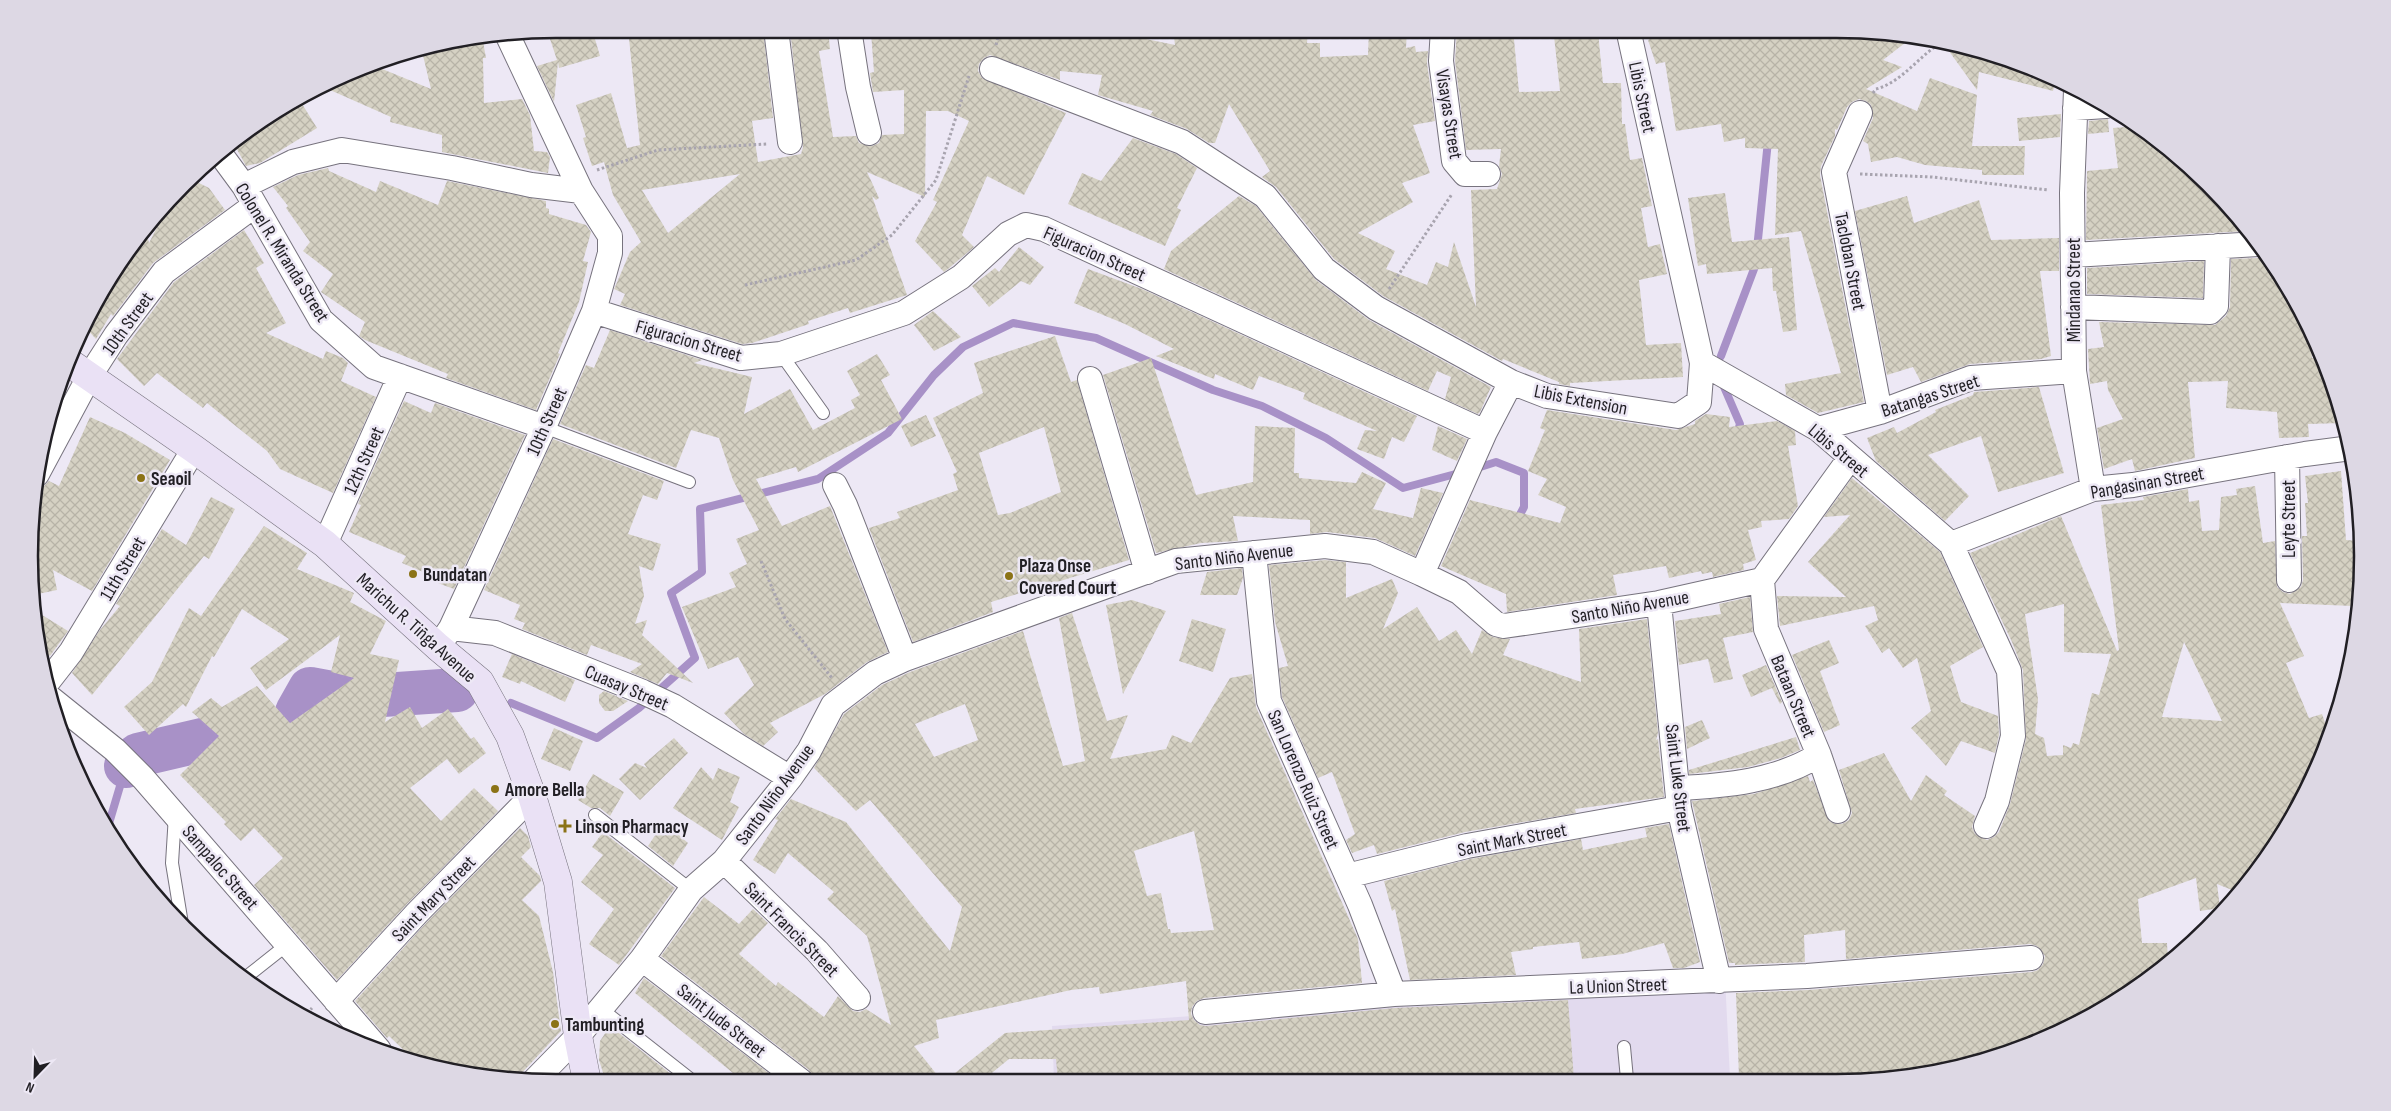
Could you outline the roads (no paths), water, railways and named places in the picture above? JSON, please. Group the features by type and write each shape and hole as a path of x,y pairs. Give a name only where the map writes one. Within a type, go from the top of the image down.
{"main road":[{"name":"Marichu R. Tiñga Avenue","path":"74,366 194,449 325,544 445,638 480,682 510,736 532,796 558,882 578,1036 585,1074"}],"street":[{"path":"777,38 790,142"},
{"path":"850,38 858,87 869,133"},
{"name":"Visayas Street","path":"1442,38 1441,61 1454,161 1465,174 1488,174"},
{"name":"Libis Street","path":"1630,38 1702,364 1818,429 1951,544 2009,672 2014,736 1997,801 1986,826"},
{"name":"10th Street","path":"445,638 544,427 594,311 610,253 610,236 578,184 509,40"},
{"path":"992,69 1182,142 1265,196 1324,269 1376,308 1511,382"},
{"name":"Mindanao Street","path":"2075,99 2072,192 2074,371 2093,490"},
{"name":"Tacloban Street","path":"1860,113 1834,172 1880,412"},
{"name":"10th Street","path":"47,456 89,377 116,335 164,272 250,196 293,162 342,150 452,168 531,185 578,184"},
{"name":"Colonel R. Miranda Street","path":"223,158 250,196 321,320 374,367 544,427"},
{"name":"Figuracion Street","path":"594,311 741,358 781,354 904,313 961,277 1008,234 1026,225 1044,229 1485,432"},
{"path":"2072,255 2249,244"},
{"path":"2073,306 2210,312 2216,306 2218,246"},
{"name":"Libis Extension","path":"1422,574 1485,432 1511,382 1546,396 1678,416 1699,402 1702,364"},
{"name":"Batangas Street","path":"1818,429 1880,412 1971,378 2074,371"},
{"name":"12th Street","path":"325,544 400,376"},
{"path":"1090,378 1147,572"},
{"name":"11th Street","path":"52,677 71,652 194,449"},
{"name":"Pangasinan Street","path":"1951,544 2093,490 2343,449"},
{"name":"Leyte Street","path":"2287,457 2289,580"},
{"path":"1762,580 1850,458"},
{"path":"835,485 845,504 905,659"},
{"name":"Santo Niño Avenue","path":"542,1073 578,1036 642,959 691,890 724,861 790,778 809,751 833,705 844,694 875,673 905,659 1176,561 1325,546 1373,552 1460,592 1496,624 1504,626 1659,603 1762,580"},
{"name":"San Lorenzo Ruiz Street","path":"1254,553 1269,701 1360,905 1394,994"},
{"name":"Bataan Street","path":"1762,580 1766,629 1819,755 1838,811"},
{"name":"Saint Luke Street","path":"1659,603 1679,798 1719,981"},
{"name":"Cuasay Street","path":"445,638 495,633 643,692 673,706 790,778"},
{"name":"Sampaloc Street","path":"60,706 115,750 143,778 369,1038"},
{"name":"Saint Mark Street","path":"1347,876 1785,772 1819,755"},
{"name":"Saint Mary Street","path":"336,1001 417,913 532,796"},
{"name":"Saint Francis Street","path":"724,861 817,951 858,998"},
{"name":"La Union Street","path":"1205,1012 1394,994 1719,981 1894,970 2031,958"},
{"name":"Saint Jude Street","path":"642,959 792,1074"}],"lane":[{"path":"781,354 823,413"},
{"path":"544,427 689,482"},
{"path":"175,815 172,863 180,912"},
{"path":"595,815 691,890"},
{"path":"251,974 288,944"},
{"path":"600,1008 684,1074"},
{"path":"1624,1047 1627,1074"}],"waterway":[{"path":"1757,249 1768,141"},
{"path":"1721,356 1754,269 1755,260"},
{"path":"511,703 597,738 639,708 695,658 671,593 702,572 700,509 818,479 888,433 934,375 963,347 1013,323 1096,338 1213,390 1262,406 1326,438 1403,488 1463,472"},
{"path":"1721,380 1740,424 1737,434"},
{"path":"1474,469 1496,462 1524,473 1524,507 1516,522"},
{"path":"126,766 138,755 211,738 226,750 264,766 288,763 299,748 297,712 310,689 353,697 457,690"},
{"path":"110,819 126,766"}],"place":[{"name":"Seaoil","path":"141,478"},
{"name":"Bundatan","path":"413,574"},
{"name":"Plaza Onse Covered Court","path":"1009,576"},
{"name":"Amore Bella","path":"495,789"},
{"name":"Linson Pharmacy","path":"565,826"},
{"name":"Tambunting","path":"555,1024"}]}
